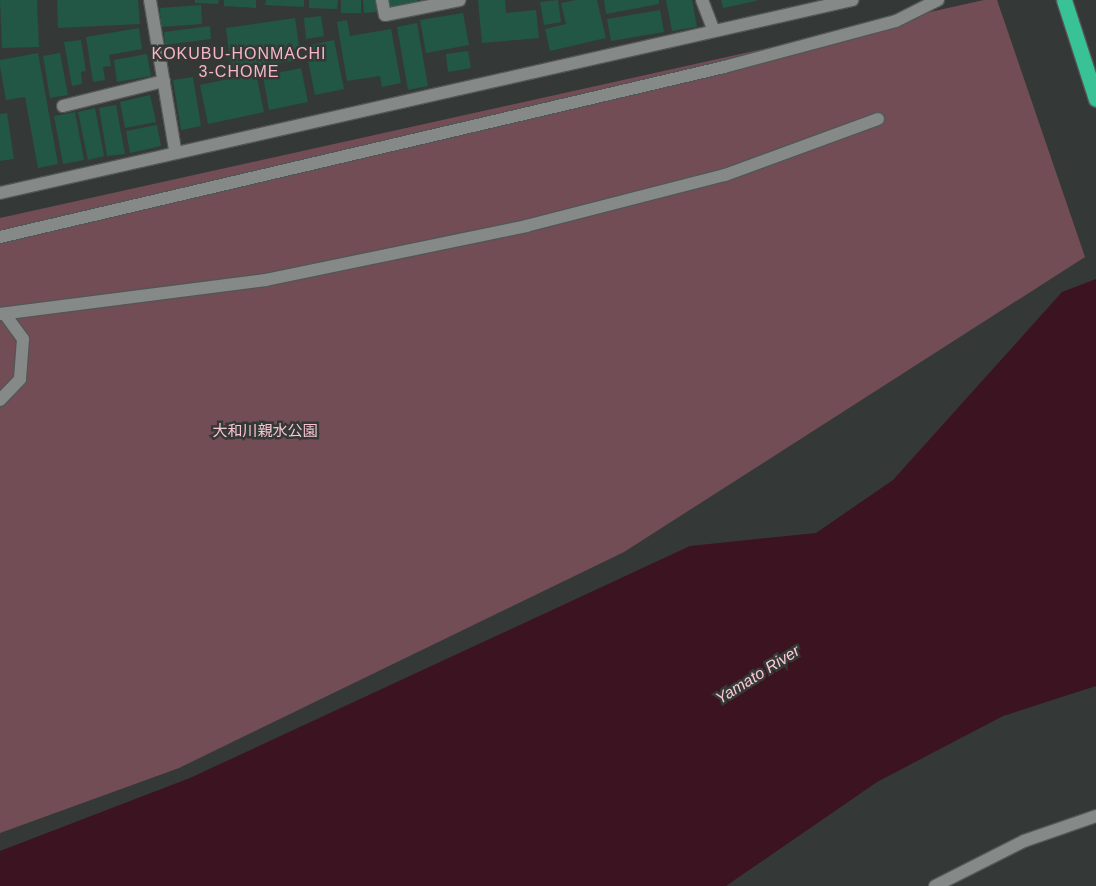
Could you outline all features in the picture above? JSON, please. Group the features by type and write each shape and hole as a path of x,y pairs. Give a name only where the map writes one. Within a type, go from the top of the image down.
{"highway":[{"path":"1065,2 1096,99"}],"street":[{"path":"150,0 175,150"},
{"path":"382,0 385,15 460,0"},
{"path":"702,0 714,31"},
{"path":"0,193 175,150 852,0"},
{"path":"0,237 724,66 896,21 938,0"},
{"path":"63,106 164,81"},
{"path":"3,314 266,280 526,226 725,175 878,119"},
{"path":"0,400 20,379 23,339 3,314"},
{"path":"935,886 1024,841 1096,816"}],"green space":[{"name":"大和川親水公園","path":"984,0 997,0 1085,257 624,552 179,768 0,833 0,218"}],"water":[{"name":"Yamato River","path":"1096,279 1096,686 1003,716 877,782 726,886 0,886 0,851 190,778 690,546 816,533 893,480 1062,292"}],"building":[{"path":"0,0 37,0 39,47 2,48"},
{"path":"57,0 138,0 140,24 58,28"},
{"path":"195,0 219,0 218,4 195,3"},
{"path":"224,0 256,0 256,8 224,6"},
{"path":"266,0 304,0 304,7 265,5"},
{"path":"309,0 338,0 337,9 309,8"},
{"path":"341,0 361,0 361,13 341,13"},
{"path":"363,0 376,0 377,12 364,13"},
{"path":"389,0 417,0 418,4 390,8"},
{"path":"478,0 505,0 506,13 536,10 539,38 482,43"},
{"path":"558,0 561,22 544,25 540,2"},
{"path":"576,0 597,0 606,38 550,51 545,29 566,24 561,3"},
{"path":"604,0 659,0 659,4 606,14"},
{"path":"666,0 692,0 697,27 672,31"},
{"path":"721,0 756,0 756,1 723,8"},
{"path":"201,5 202,24 161,27 160,8"},
{"path":"660,10 664,32 611,41 607,19"},
{"path":"463,13 469,45 426,53 420,20"},
{"path":"321,16 324,36 306,39 304,18"},
{"path":"295,18 301,60 231,69 226,28"},
{"path":"347,20 350,36 391,29 401,83 382,87 380,76 347,81 337,22"},
{"path":"417,23 428,86 408,90 397,27"},
{"path":"210,26 211,39 165,45 164,32"},
{"path":"139,28 142,49 109,55 111,66 103,67 105,80 93,82 86,37"},
{"path":"81,40 86,71 81,72 82,84 72,86 64,42"},
{"path":"334,40 344,89 315,95 305,46"},
{"path":"468,51 471,68 448,72 446,54"},
{"path":"38,53 58,164 38,168 25,97 6,100 0,60"},
{"path":"60,53 68,95 50,98 43,56"},
{"path":"147,54 151,76 117,82 114,60"},
{"path":"301,68 308,102 269,110 263,76"},
{"path":"256,73 264,112 208,124 200,85"},
{"path":"193,77 201,126 181,130 173,80"},
{"path":"150,95 156,122 125,128 120,102"},
{"path":"116,105 125,154 107,156 99,108"},
{"path":"95,108 104,156 88,160 78,112"},
{"path":"75,112 84,160 63,164 54,116"},
{"path":"7,113 14,159 0,161 0,114"},
{"path":"157,125 161,146 130,153 126,131"}],"district":[{"name":"KOKUBU-HONMACHI 3-CHOME","path":"239,63"}]}
